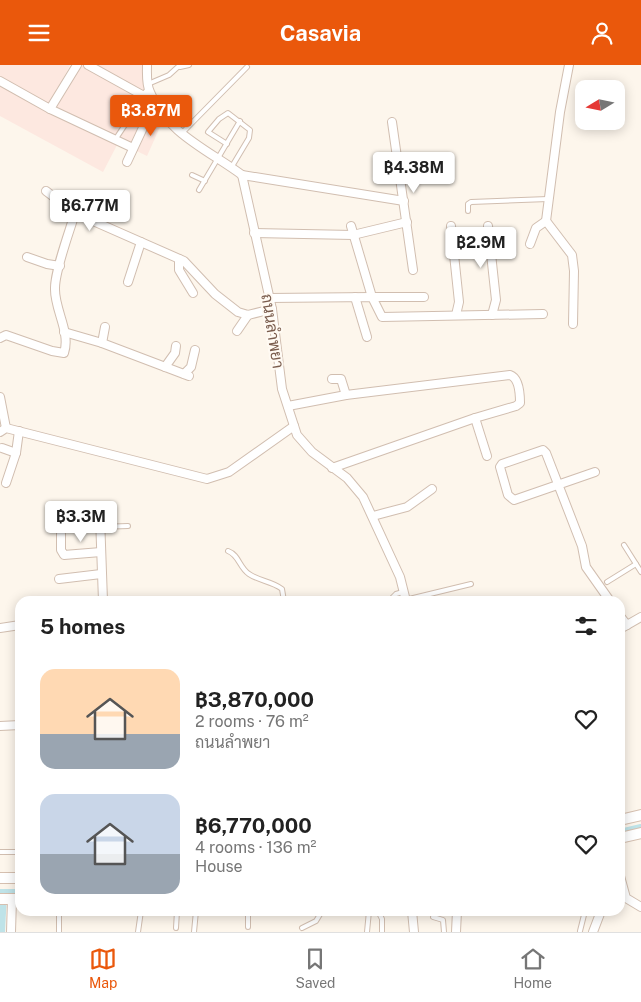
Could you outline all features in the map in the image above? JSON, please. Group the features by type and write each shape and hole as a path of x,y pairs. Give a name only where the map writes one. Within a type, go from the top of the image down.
{"street":[{"path":"50,109 78,65"},
{"path":"88,65 147,90 182,133 242,175 404,201"},
{"path":"147,65 147,90"},
{"path":"569,65 560,112 546,221 572,255 574,271 572,324"},
{"path":"0,81 50,109 133,148"},
{"path":"127,162 155,102"},
{"path":"392,122 413,270"},
{"name":"ถนนลำพยา","path":"242,175 270,298 282,389 297,435 304,445 356,487 373,516 400,577 404,596"},
{"path":"46,191 75,213 180,259 192,268 229,307 248,315 272,309"},
{"path":"0,338 6,335 64,353 66,347 64,332 54,290 75,213"},
{"path":"530,244 536,228 546,221"},
{"path":"254,233 353,235 407,222"},
{"path":"488,225 496,300 492,315"},
{"path":"351,226 372,297 382,317 542,314"},
{"path":"451,226 459,302 456,315"},
{"path":"128,282 141,242"},
{"path":"26,257 60,266"},
{"path":"180,259 179,270 193,293"},
{"path":"355,297 367,337"},
{"path":"270,298 424,297"},
{"path":"237,331 248,315"},
{"path":"102,343 105,327"},
{"path":"64,332 102,343 186,375 191,367 195,350"},
{"path":"165,367 175,353 176,346"},
{"path":"288,406 346,395 510,375 514,377 520,403 332,468"},
{"path":"332,379 341,379 346,395"},
{"path":"0,397 3,430 20,431 207,479 228,472 294,427"},
{"path":"475,418 487,457"},
{"path":"6,483 16,453 20,431"},
{"path":"2,448 16,453"},
{"path":"595,472 559,485 514,500 511,499 500,467 502,464 542,450 546,453 559,485 582,546 586,567 606,596"},
{"path":"373,516 407,507 432,489"},
{"path":"100,522 103,596"},
{"path":"61,534 61,550 64,555 101,552"},
{"path":"58,579 101,574"},
{"path":"625,626 641,617"},
{"path":"0,628 15,626"},
{"path":"0,726 15,725"},
{"path":"625,819 641,815"},
{"path":"625,837 641,833"},
{"path":"0,877 15,878"},
{"path":"625,894 626,898 641,907"},
{"path":"9,899 11,932"},
{"path":"412,916 414,932"},
{"path":"456,932 457,916"},
{"path":"593,932 599,916"}],"lane":[{"path":"115,140 147,90 180,66 188,65"},
{"path":"182,133 247,67"},
{"path":"227,144 208,132 225,114 233,115 250,130 249,138 231,167"},
{"path":"199,190 240,121"},
{"path":"192,175 205,181"},
{"path":"468,211 468,204 471,202 549,199"},
{"path":"81,522 100,522 128,527"},
{"path":"624,545 641,571"},
{"path":"228,551 236,554 249,574 276,584 282,589 283,596"},
{"path":"607,582 636,564"},
{"path":"425,596 471,584"},
{"path":"394,596 403,592"},
{"path":"0,852 15,853"},
{"path":"59,916 59,932"},
{"path":"138,932 140,916"},
{"path":"176,928 177,916"},
{"path":"194,932 196,916"},
{"path":"248,916 248,927"},
{"path":"302,928 316,921 319,916"},
{"path":"366,932 368,916"},
{"path":"380,916 382,932"},
{"path":"580,931 584,916"},
{"path":"433,917 440,917 444,923 444,932"},
{"path":"444,923 456,923"}],"shaded area":[{"path":"0,65 70,65 46,112 117,145 103,172 0,116"},
{"path":"77,65 144,65 144,73 164,118 147,156 50,109"}],"waterway":[{"path":"625,832 641,828"},
{"path":"0,893 15,893"},
{"path":"1,932 3,893"}]}
